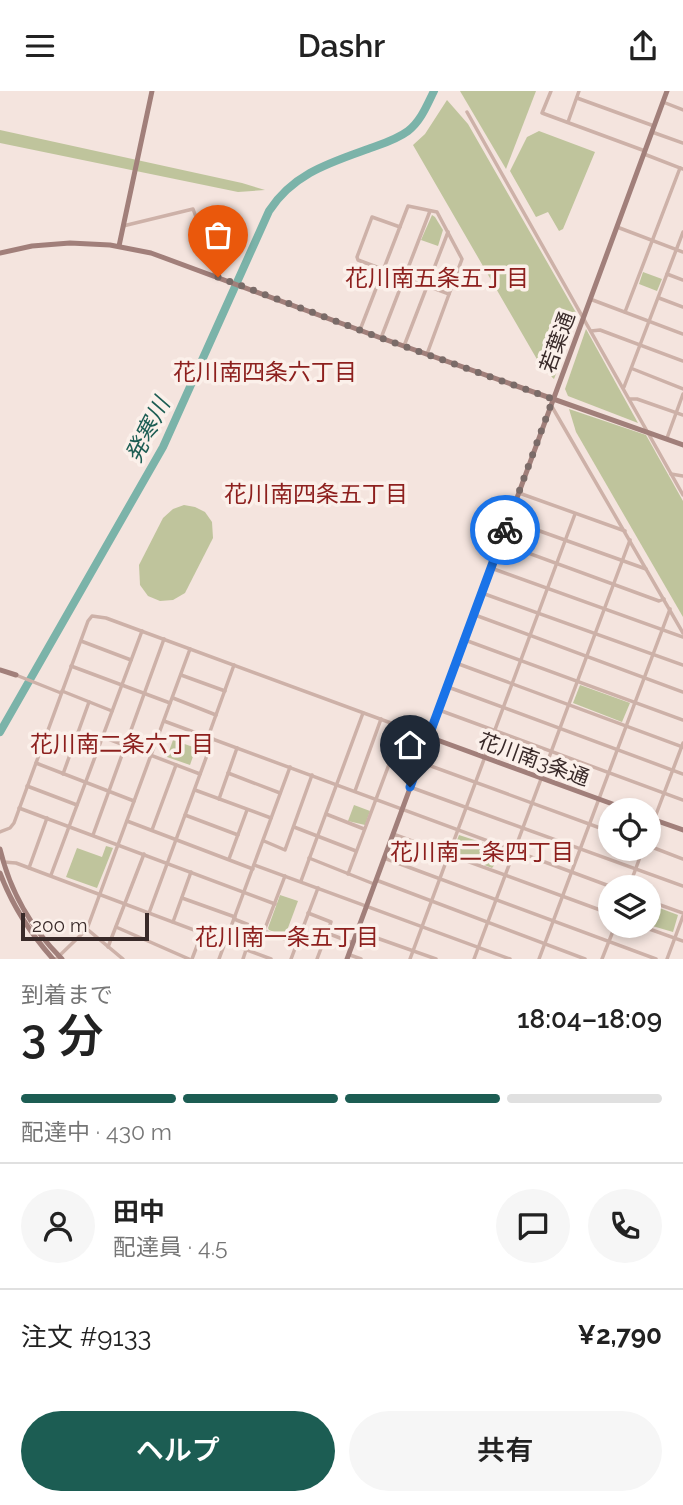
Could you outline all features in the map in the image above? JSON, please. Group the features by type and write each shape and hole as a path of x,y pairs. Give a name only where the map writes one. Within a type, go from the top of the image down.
{"street":[{"path":"119,246 152,91"},
{"path":"551,91 542,113 681,169 625,312"},
{"path":"568,122 579,91"},
{"name":"若葉通","path":"348,957 667,91"},
{"path":"577,98 683,143"},
{"path":"663,102 683,110"},
{"path":"467,111 683,495"},
{"path":"360,330 408,205 437,212 463,259 427,354"},
{"path":"122,226 193,209 215,267 214,275"},
{"path":"381,338 430,211"},
{"path":"400,227 372,217 358,260 449,294"},
{"path":"617,227 683,252"},
{"path":"404,346 448,232"},
{"path":"624,388 683,232"},
{"path":"0,253 48,244 84,243 119,246 151,253 552,402 683,445"},
{"path":"667,274 683,279"},
{"path":"658,298 683,307"},
{"path":"590,299 683,334"},
{"path":"592,331 600,330 683,361"},
{"path":"632,369 683,389"},
{"path":"666,439 683,394"},
{"path":"630,399 683,415"},
{"path":"552,402 683,635"},
{"path":"671,474 683,476"},
{"path":"519,493 625,531"},
{"path":"410,959 575,514"},
{"path":"509,520 646,569"},
{"path":"474,959 630,540"},
{"path":"500,543 659,601 664,599"},
{"path":"491,568 683,635"},
{"path":"482,593 683,665"},
{"path":"598,798 670,609"},
{"path":"0,832 10,828 19,808 88,621 96,615 429,737"},
{"path":"474,615 683,692"},
{"path":"50,876 142,631"},
{"path":"93,835 164,639"},
{"path":"465,640 683,720"},
{"path":"81,641 131,660"},
{"path":"0,873 5,888 28,929 57,958 87,929 190,649"},
{"path":"456,663 683,745 661,800"},
{"path":"149,913 195,790 216,715 234,665"},
{"path":"71,666 144,694 216,715"},
{"path":"0,670 112,711"},
{"path":"180,675 225,691"},
{"path":"448,687 683,774"},
{"path":"63,774 89,702"},
{"path":"439,710 683,800"},
{"path":"300,882 363,712"},
{"path":"355,791 381,719"},
{"path":"164,721 598,882"},
{"path":"348,874 403,727"},
{"path":"103,737 200,774"},
{"name":"花川南3条通","path":"429,737 598,799"},
{"path":"219,799 237,748"},
{"path":"420,762 598,827"},
{"path":"36,763 134,801"},
{"path":"152,830 176,765"},
{"path":"219,959 290,767"},
{"path":"228,773 280,793"},
{"path":"263,841 285,850 312,775"},
{"path":"27,786 77,805"},
{"path":"410,787 683,886"},
{"path":"195,790 271,818"},
{"path":"539,959 598,799"},
{"path":"19,808 275,904"},
{"path":"229,859 247,810"},
{"path":"326,814 365,829"},
{"path":"185,815 238,835"},
{"path":"29,868 47,818"},
{"path":"127,821 510,959"},
{"path":"661,822 683,830"},
{"path":"294,827 356,851"},
{"path":"393,834 598,909"},
{"path":"0,849 5,888"},
{"path":"661,851 683,859"},
{"path":"108,947 144,854"},
{"path":"309,858 586,959"},
{"path":"384,858 656,959"},
{"path":"634,875 639,861"},
{"path":"3,862 16,863 268,959"},
{"path":"173,922 191,872"},
{"path":"264,931 285,876"},
{"path":"291,959 318,888"},
{"path":"182,898 297,944"},
{"path":"661,906 683,915 667,959"},
{"path":"309,913 331,922 317,959"},
{"path":"116,927 191,959 202,933"},
{"path":"87,929 123,959"},
{"path":"357,931 436,959"},
{"path":"327,933 353,943"},
{"path":"661,933 683,941"},
{"path":"602,959 610,938"},
{"path":"243,959 246,950"},
{"path":"348,957 361,959"}],"green space":[{"path":"460,91 536,91 506,169"},
{"path":"447,100 468,124 578,316 554,379 542,368 413,145 425,134"},
{"path":"0,130 265,190 238,192 0,143"},
{"path":"539,131 595,152 563,229 559,231 548,212 536,217 510,171 527,137"},
{"path":"432,215 443,230 438,246 421,240"},
{"path":"643,272 662,279 657,291 639,284"},
{"path":"586,329 638,423 568,396 565,389"},
{"path":"569,409 646,435 683,501 683,617 576,432"},
{"path":"184,505 205,512 212,522 213,538 185,593 173,600 160,601 148,596 140,585 139,565 163,518 173,509"},
{"path":"580,685 630,703 622,722 573,703"},
{"path":"173,740 196,748 190,765 167,757"},
{"path":"354,805 370,811 365,825 348,821"},
{"path":"459,835 502,849 492,868 454,853"},
{"path":"106,846 113,848 97,888 66,877 77,848 102,857"},
{"path":"280,895 298,901 285,936 268,928"},
{"path":"661,909 678,915 673,932 661,928"}],"waterway":[{"name":"発寒川","path":"0,732 163,447 269,211 289,188 313,171 408,131 420,118 434,91"}],"way so far":[{"path":"218,277 553,399 505,530"}],"district":[{"name":"花川南五条五丁目","path":"437,277"},
{"name":"花川南四条六丁目","path":"265,371"},
{"name":"花川南四条五丁目","path":"316,493"},
{"name":"花川南二条六丁目","path":"122,743"},
{"name":"花川南二条四丁目","path":"482,851"},
{"name":"花川南一条五丁目","path":"287,936"}],"route":[{"path":"410,787 505,530"}]}
